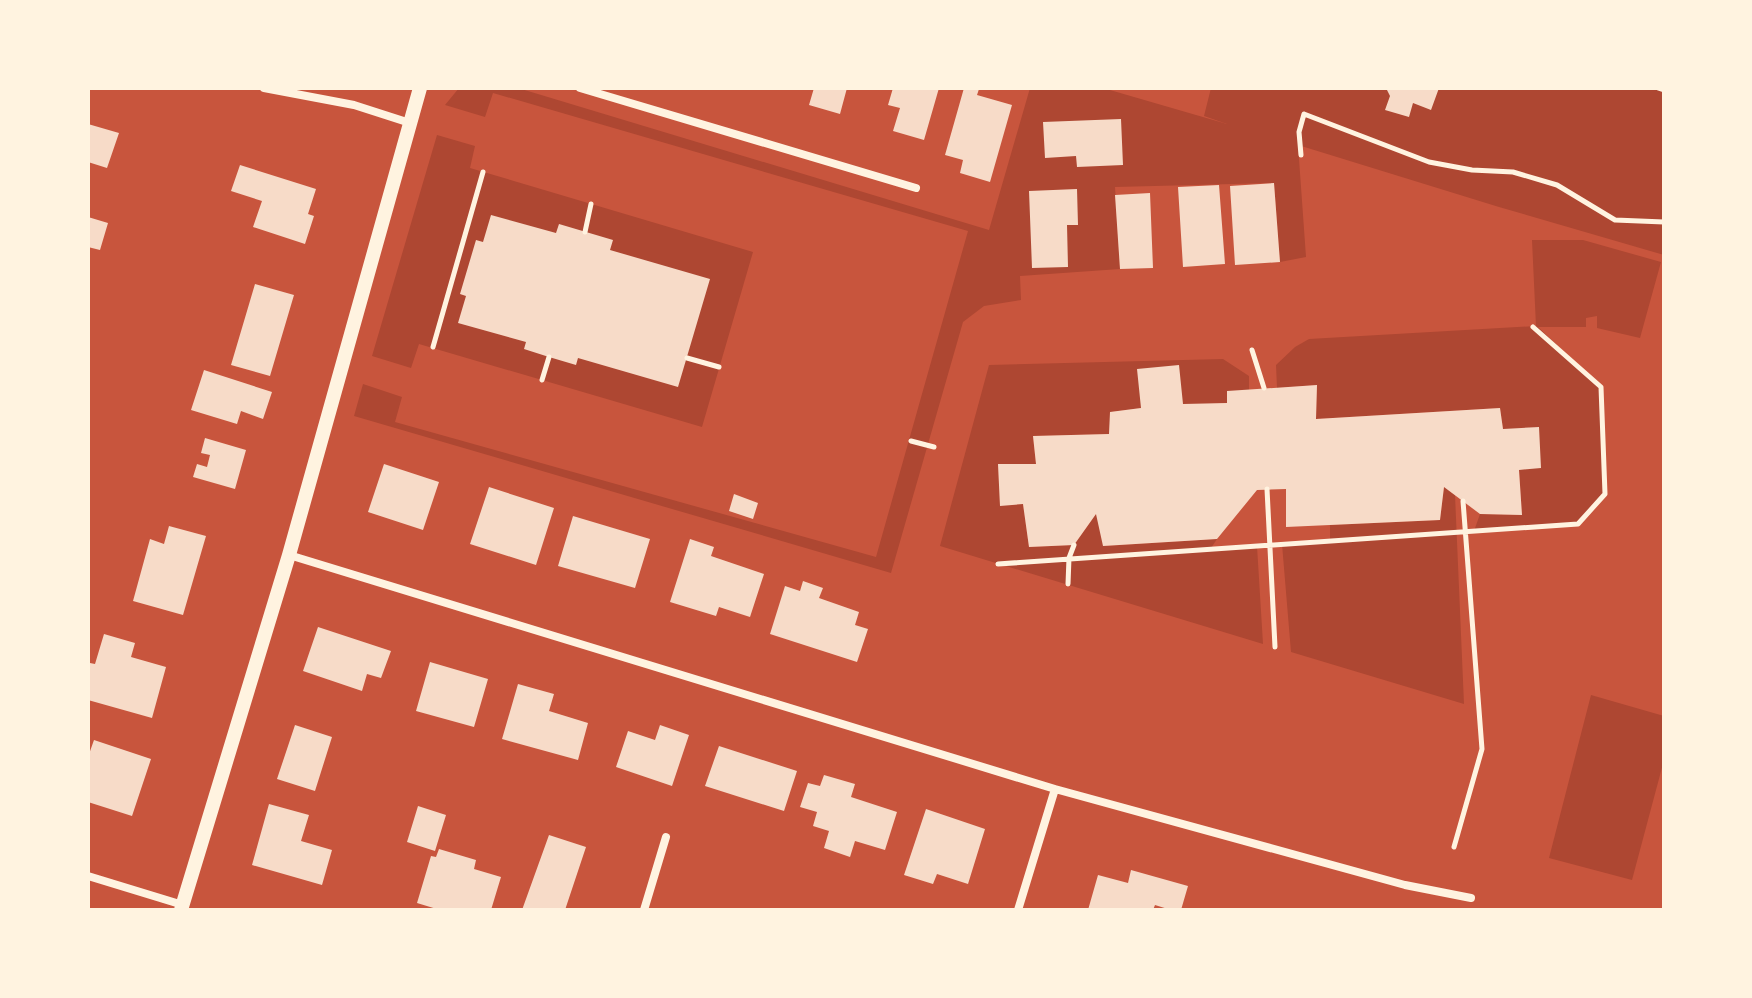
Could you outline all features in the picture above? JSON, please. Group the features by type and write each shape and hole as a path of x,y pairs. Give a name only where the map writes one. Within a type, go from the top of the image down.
{"street":[{"path":"264,88 354,105 410,123"},
{"path":"182,907 289,555 420,88"},
{"path":"580,88 916,188"},
{"path":"289,555 1055,789 1390,881 1471,898"},
{"path":"1018,910 1055,789"},
{"path":"644,910 666,837"},
{"path":"88,876 199,910"}],"path":[{"path":"1658,88 1664,90"},
{"path":"1301,155 1299,132 1304,114 1429,162 1472,170 1513,172 1557,185 1615,220 1664,222"},
{"path":"433,347 483,172"},
{"path":"585,232 591,204"},
{"path":"998,564 1578,524 1605,494 1601,387 1533,327"},
{"path":"1252,350 1264,388"},
{"path":"542,380 549,357"},
{"path":"687,358 719,367"},
{"path":"911,441 934,447"},
{"path":"1267,489 1275,647"},
{"path":"1454,847 1482,749 1463,501"},
{"path":"1068,584 1069,558 1074,545"}],"shaded area":[{"path":"459,88 518,88 989,230 1030,88 1103,88 1227,124 1204,116 1211,88 1664,88 1664,255 1298,145 1306,257 1280,262 1274,183 1115,187 1120,269 1020,276 1021,300 984,306 963,322 891,573 354,416 363,384 402,397 395,422 876,557 968,231 493,93 485,117 445,105"},
{"path":"437,135 475,146 470,168 753,252 702,427 419,344 411,368 372,356"},
{"path":"1532,240 1583,240 1661,262 1640,338 1597,328 1597,316 1586,318 1586,327 1538,327 1601,387 1605,494 1578,524 1474,531 1480,514 1522,515 1519,470 1503,429 1500,408 1316,419 1317,385 1277,388 1276,365 1309,339 1536,326"},
{"path":"1223,359 1249,376 1249,390 1227,403 1111,412 1109,434 1033,436 1036,464 998,464 1000,505 1023,504 1029,547 1074,545 1096,514 1104,546 1217,539 1211,548 1257,546 1263,644 940,546 989,365"},
{"path":"1444,487 1455,495 1464,704 1291,652 1282,544 1330,541 1330,525 1440,520"},
{"path":"1591,695 1664,716 1664,760 1632,880 1549,858"}],"building":[{"path":"814,88 847,88 840,114 809,105"},
{"path":"893,88 939,88 924,140 893,131 900,108 888,105"},
{"path":"964,88 979,89 977,95 1012,105 990,182 960,173 963,160 945,155"},
{"path":"1386,88 1439,88 1431,110 1413,103 1409,117 1385,110 1390,96"},
{"path":"1121,119 1123,165 1077,167 1076,156 1045,158 1043,122"},
{"path":"88,124 119,133 107,168 88,162"},
{"path":"240,165 316,189 308,214 314,216 305,244 253,227 262,201 231,191"},
{"path":"1274,183 1280,262 1235,265 1230,186"},
{"path":"1219,185 1225,264 1183,267 1178,187"},
{"path":"1077,189 1078,225 1067,225 1068,267 1032,268 1029,191"},
{"path":"1150,193 1153,268 1120,269 1115,195"},
{"path":"491,215 556,233 559,224 613,240 610,250 710,279 678,387 578,358 576,365 524,349 526,342 458,323 466,296 460,294 476,240 483,242"},
{"path":"88,217 108,223 100,250 88,247"},
{"path":"255,284 294,295 270,376 231,365"},
{"path":"1179,365 1183,404 1227,403 1227,391 1317,385 1316,419 1500,408 1503,429 1539,427 1541,468 1519,470 1522,515 1480,514 1444,487 1440,520 1286,527 1286,489 1257,490 1217,539 1103,546 1096,514 1074,545 1029,547 1023,504 1000,506 998,464 1036,464 1033,436 1109,434 1110,412 1141,408 1137,369"},
{"path":"204,370 272,392 263,419 241,411 237,424 191,410"},
{"path":"205,438 246,450 235,489 193,477 197,464 207,467 210,455 201,453"},
{"path":"384,464 439,482 423,530 368,512"},
{"path":"489,487 554,508 536,565 470,544"},
{"path":"734,494 758,503 753,519 729,511"},
{"path":"573,516 650,539 635,588 558,566"},
{"path":"169,526 206,536 183,615 133,601 150,539 164,544"},
{"path":"690,539 714,547 711,556 764,574 750,617 719,607 716,616 670,602"},
{"path":"803,581 823,588 819,598 859,612 855,625 868,629 857,662 770,634 785,586 800,591"},
{"path":"318,627 391,651 381,678 367,674 362,691 303,671"},
{"path":"104,634 135,643 131,657 166,667 152,718 88,700 88,671 90,663 95,664"},
{"path":"430,662 488,679 474,727 416,711"},
{"path":"518,684 554,694 549,711 588,723 578,760 502,739"},
{"path":"295,725 332,737 315,791 277,779"},
{"path":"660,725 689,735 672,786 616,767 628,731 655,740"},
{"path":"94,740 151,759 132,816 88,802 88,757"},
{"path":"719,746 797,771 784,811 705,786"},
{"path":"824,775 855,784 851,797 897,812 885,850 855,841 850,857 824,848 829,831 813,826 817,812 800,807 808,783 820,786"},
{"path":"269,804 309,815 301,841 332,850 322,885 252,865"},
{"path":"418,806 446,815 435,851 407,842"},
{"path":"926,809 985,829 968,884 937,874 933,884 904,875"},
{"path":"549,835 586,847 565,910 522,910"},
{"path":"439,849 476,860 474,869 501,877 491,910 440,910 417,903 431,856 436,857"},
{"path":"1131,870 1188,886 1181,910 1155,905 1153,910 1088,910 1098,875 1128,883"}]}
